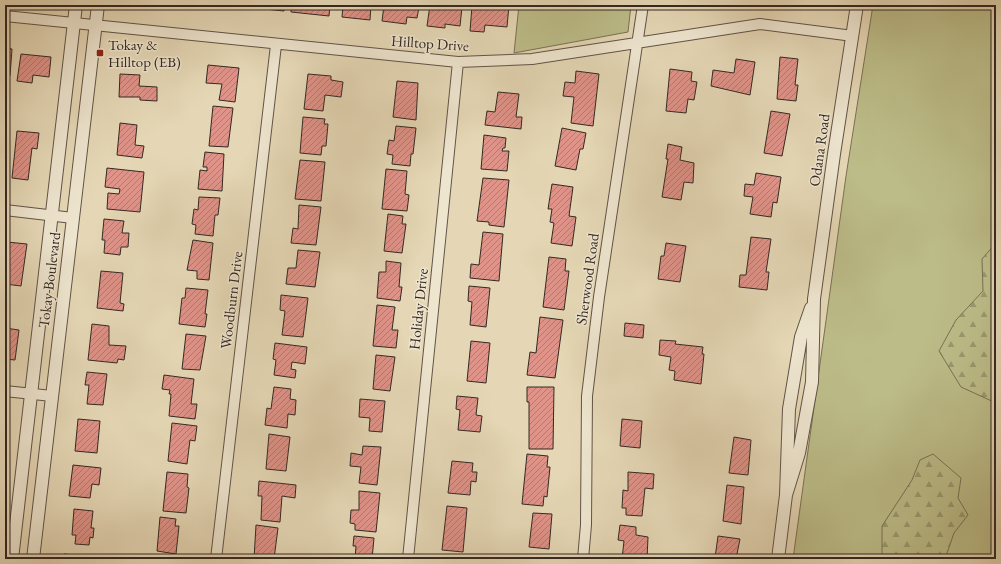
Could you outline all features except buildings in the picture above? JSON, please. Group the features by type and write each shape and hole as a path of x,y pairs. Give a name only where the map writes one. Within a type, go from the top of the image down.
{"street":[{"name":"Tokay Boulevard","path":"12,559 53,216 76,5"},
{"name":"Tokay Boulevard","path":"33,559 98,5"},
{"name":"Sherwood Road","path":"583,559 586,525 587,396 599,297 639,42 643,5"},
{"name":"Odana Road","path":"786,495 799,453 811,389 814,299 857,5"},
{"name":"Hilltop Drive","path":"5,16 458,62 532,59 760,24 852,36"},
{"name":"Woodburn Drive","path":"216,559 276,44"},
{"name":"Holiday Drive","path":"408,559 458,62"},
{"path":"5,210 73,218"},
{"name":"Odana Road","path":"778,559 786,495 786,451 790,401 801,337 814,299"},
{"path":"5,391 52,396"}],"green space":[{"path":"519,5 631,5 628,32 514,53"},
{"path":"873,5 996,5 996,559 793,559 846,176"},
{"path":"996,243 996,403 961,387 939,351 956,320 983,291 982,259"},
{"path":"933,454 961,478 958,498 968,515 954,533 945,559 882,559 882,526 912,480 920,460"}],"place":[{"name":"Tokay & Hilltop (EB)","path":"100,53"}]}
